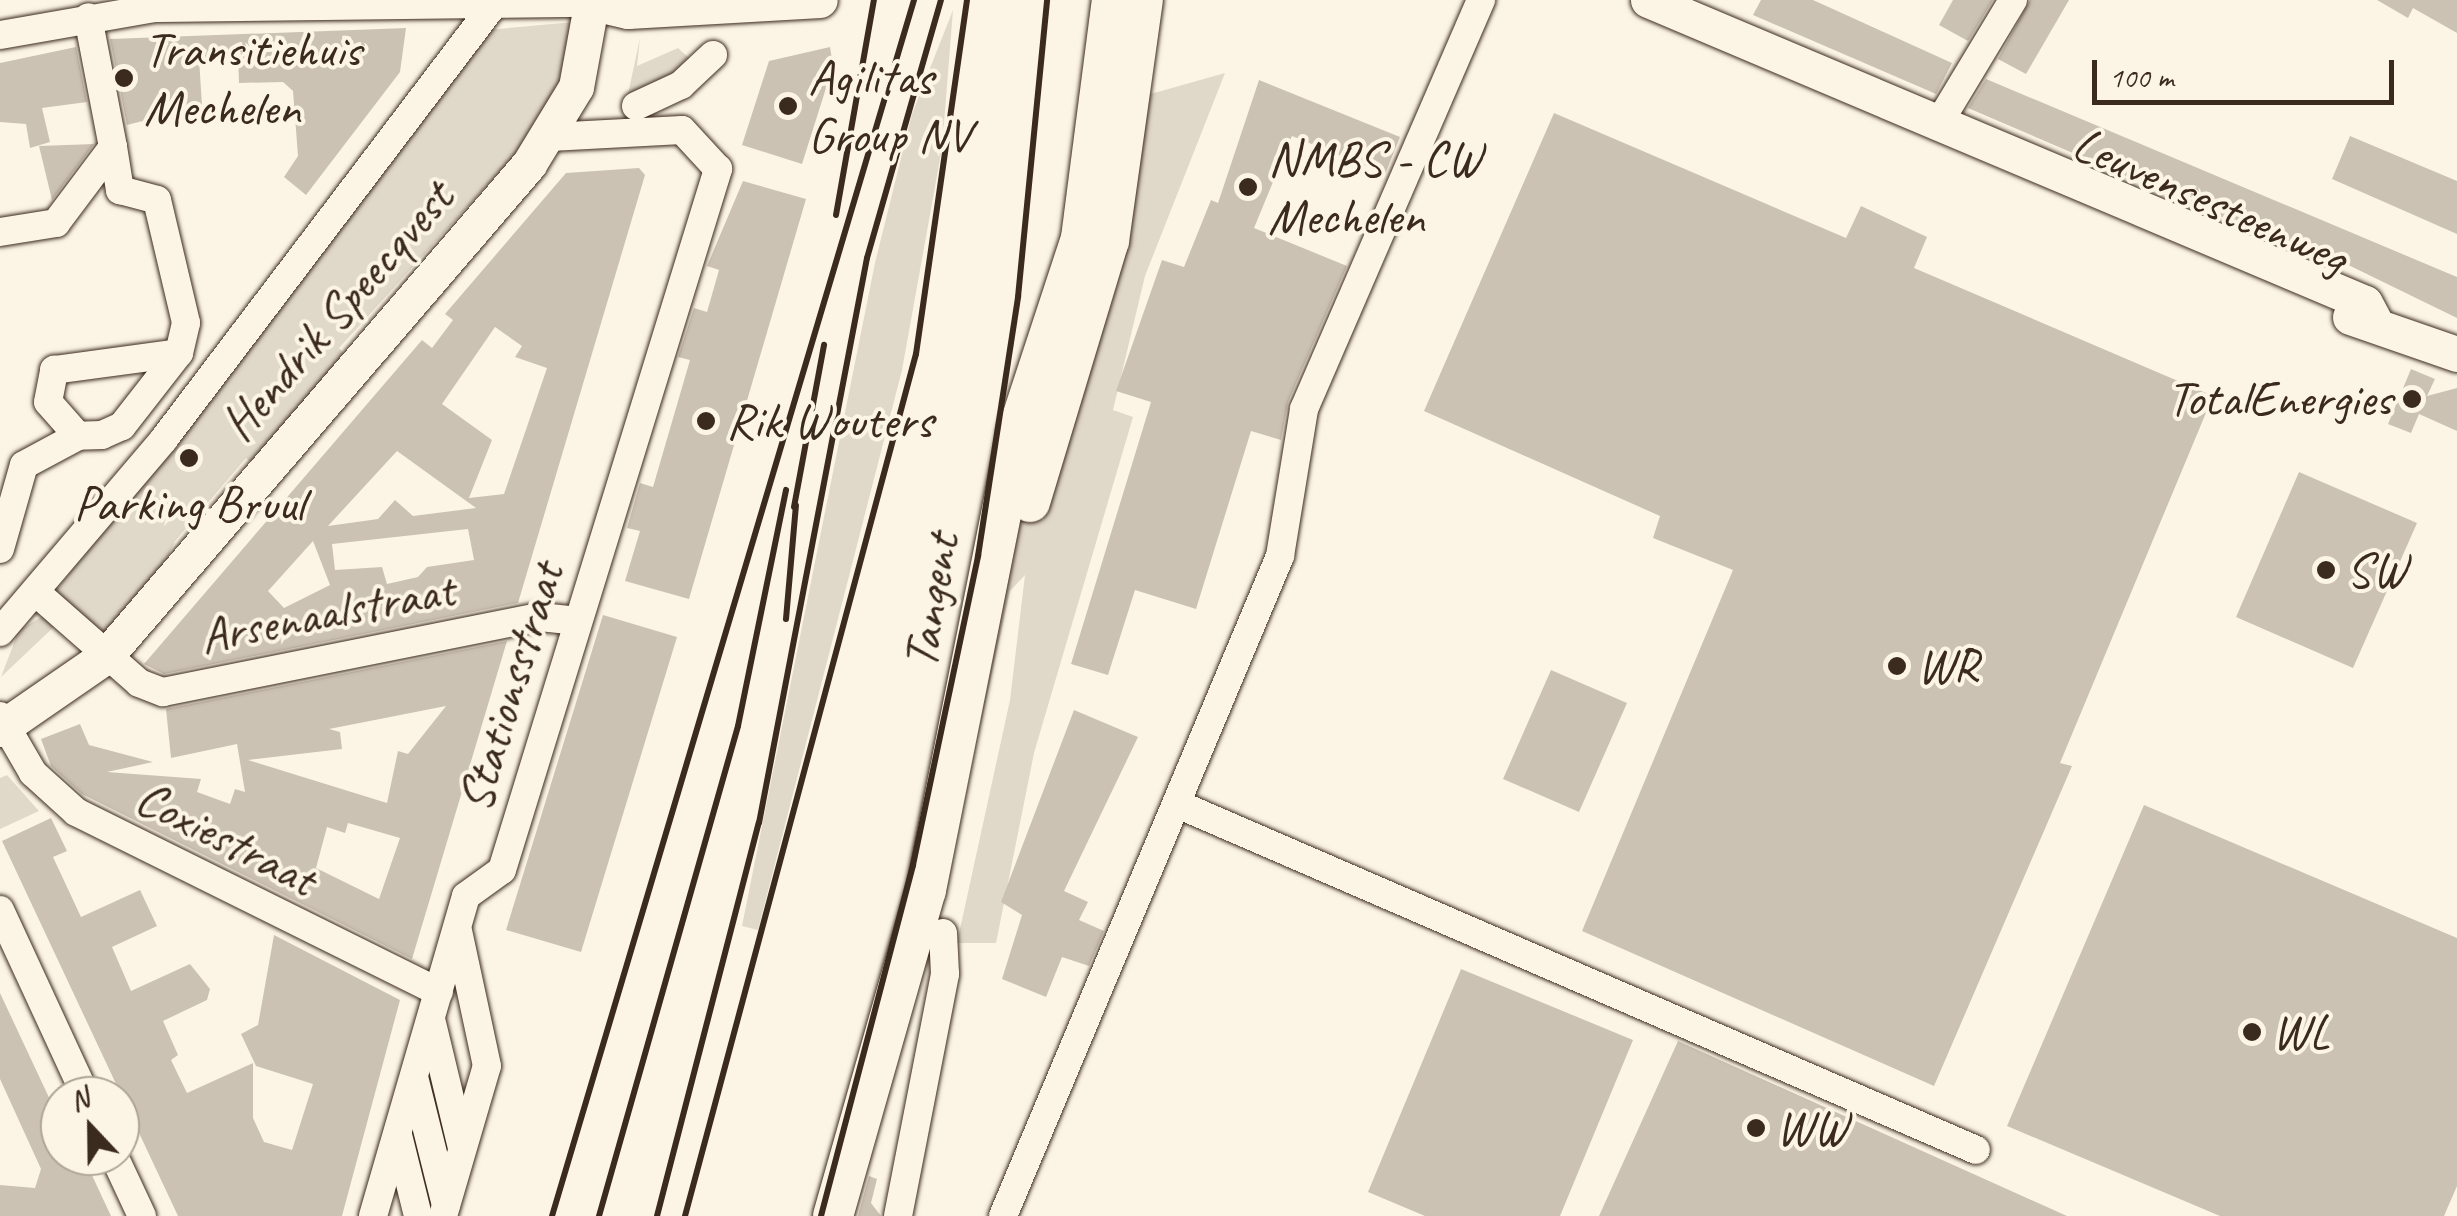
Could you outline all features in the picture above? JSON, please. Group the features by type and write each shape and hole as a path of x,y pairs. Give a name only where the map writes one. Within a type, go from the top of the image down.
{"highway":[{"name":"Tangent","path":"833,1216 931,871 1017,434 1081,238 1112,0"},
{"name":"Tangent","path":"863,1216 943,933 1039,462 1109,241 1142,0"}],"main road":[{"path":"595,1 628,11 820,0"},
{"name":"Leuvensesteenweg","path":"1648,0 2011,158 2365,303 2374,320 2457,354"},
{"name":"Hendrik Speecqvest","path":"2,724 106,656 550,138 576,87 595,1"}],"street":[{"path":"1003,1216 1182,806 1280,556 1304,408 1480,0"},
{"path":"1937,126 2014,0"},
{"path":"1,32 88,17 269,2 595,1"},
{"name":"Hendrik Speecqvest","path":"2,634 40,594 486,3"},
{"path":"0,549 24,464 78,436 122,426 179,353 186,323 157,200 120,190 88,17"},
{"path":"636,106 682,85 713,54"},
{"name":"Stationsstraat","path":"380,1208 389,1162 466,896 502,870 718,169 678,142 550,138"},
{"path":"0,232 56,223 113,148"},
{"path":"78,436 48,402 54,370 179,353"},
{"path":"40,594 106,656"},
{"name":"Arsenaalstraat","path":"106,656 163,692 540,616 576,621"},
{"name":"Coxiestraat","path":"2,724 33,773 76,812 434,1005"},
{"path":"1182,806 1976,1150"},
{"path":"0,910 77,1076"},
{"path":"441,1213 488,1066 457,924"},
{"path":"898,1216 946,974 943,933"},
{"path":"434,1005 471,1122"},
{"path":"434,1005 462,1150"},
{"path":"422,1046 454,1178"},
{"path":"414,1076 441,1213"},
{"path":"406,1104 441,1213"},
{"path":"397,1134 418,1216"},
{"path":"389,1162 403,1216"},
{"path":"123,1176 142,1216"}],"shaded area":[{"path":"953,10 942,148 902,370 758,930 742,926 875,263 912,114"},
{"path":"575,22 564,84 537,130 339,348 347,357 255,466 246,458 175,541 153,588 108,639 54,593 487,30"},
{"path":"640,38 637,66 678,48 691,60 625,108"},
{"path":"1225,73 1145,276 1113,410 1133,417 1034,753 996,943 957,943 1010,700 1025,575 1010,591 978,737 1024,496 1043,521 1147,95"},
{"path":"45,615 59,622 1,677 19,630"},
{"path":"7,775 39,811 0,829 0,778"}],"building":[{"path":"1761,0 1813,0 1952,63 1936,94 1753,15"},
{"path":"1953,0 1993,0 1968,41 1939,25"},
{"path":"2030,0 2069,0 2026,74 1998,59"},
{"path":"2377,0 2457,0 2457,33 2413,8 2408,18"},
{"path":"406,28 400,72 306,195 284,177 298,156 293,91 283,82 239,83 238,57 199,58 202,106 127,125 110,39"},
{"path":"76,47 87,102 42,108 50,142 30,148 26,124 0,122 0,63"},
{"name":"Agilitas Group NV","path":"830,47 833,66 802,164 742,145 769,61"},
{"path":"1986,79 2457,277 2457,318 2295,239 2292,247 1968,108"},
{"path":"1259,80 1400,137 1385,174 1292,136 1254,228 1347,266 1288,402 1281,440 1251,431 1196,609 1135,590 1108,675 1071,664 1151,402 1116,391 1162,260 1184,267 1211,200 1218,203"},
{"name":"WR","path":"1554,113 1846,238 1861,206 1927,237 1914,268 2213,396 2060,763 2072,766 1934,1086 1582,931 1733,570 1653,538 1660,516 1424,411"},
{"path":"2350,136 2457,181 2457,234 2332,179"},
{"path":"94,144 52,200 39,146"},
{"path":"639,168 645,175 518,603 164,674 144,664 422,340 432,348 453,320 445,314 566,173","holes":["495,327 522,346 515,357 547,368 504,494 469,498 492,440 442,404","397,451 476,508 413,516 395,500 378,519 328,526","468,529 474,560 427,567 418,577 387,584 382,567 335,570 332,544","313,541 330,585 284,608 268,591"]},
{"name":"Rik Wouters","path":"743,181 806,199 689,599 625,581 640,531 627,528 640,483 653,487 690,360 678,357 694,308 707,312 719,270 707,266"},
{"path":"2411,369 2435,379 2427,396 2457,388 2457,431 2419,414 2411,433 2388,424"},
{"name":"SW","path":"2299,472 2417,523 2353,668 2236,617"},
{"path":"603,615 677,637 581,952 506,930"},
{"path":"507,641 412,959 82,794 51,766 41,739 80,724 89,745 153,762 107,772 201,779 197,792 230,804 235,789 245,792 237,744 171,758 166,709","holes":["446,706 408,754 398,751 387,803 248,760 342,749 340,732 329,729","348,823 400,838 379,899 316,868 327,827 345,833"]},
{"path":"1551,670 1627,703 1579,812 1503,779"},
{"path":"1074,710 1138,737 1064,891 1088,902 1079,920 1104,931 1089,966 1062,957 1046,997 1002,979 1022,915 1001,902"},
{"name":"WL","path":"2144,805 2457,938 2457,1186 2444,1216 2220,1216 2007,1126"},
{"path":"51,818 67,851 53,857 81,917 140,890 157,926 112,947 131,991 190,964 210,989 207,1000 163,1021 178,1055 171,1060 187,1093 253,1063 253,1118 264,1142 292,1150 313,1084 256,1066 241,1034 258,1025 274,935 400,1000 342,1216 178,1216 140,1135 140,1076 112,1076 2,841"},
{"path":"1461,969 1633,1040 1560,1216 1425,1216 1368,1192"},
{"path":"0,993 40,1078 40,1167 0,1079"},
{"name":"WW","path":"1678,1041 2067,1216 1599,1216"},
{"path":"40,1172 40,1176 92,1176 111,1216 0,1216 0,1185 35,1188"},
{"path":"869,1176 877,1179 871,1203 881,1216 858,1216"}],"railway":[{"path":"836,215 874,0"},
{"path":"552,1216 914,0"},
{"path":"657,1216 759,823 867,258 941,0"},
{"path":"685,1216 916,354 967,0"},
{"path":"821,1216 913,865 978,556 1018,297 1047,0"},
{"path":"794,507 824,345"},
{"path":"599,1216 738,726 786,490"},
{"path":"786,619 796,505"}],"place":[{"name":"Transitiehuis Mechelen","path":"124,78"},
{"name":"Agilitas Group NV","path":"788,106"},
{"name":"NMBS - CW Mechelen","path":"1248,187"},
{"name":"TotalEnergies","path":"2412,399"},
{"name":"Rik Wouters","path":"706,421"},
{"name":"Parking Bruul","path":"189,458"},
{"name":"SW","path":"2326,570"},
{"name":"WR","path":"1897,666"},
{"name":"WL","path":"2252,1032"},
{"name":"WW","path":"1756,1128"}]}
